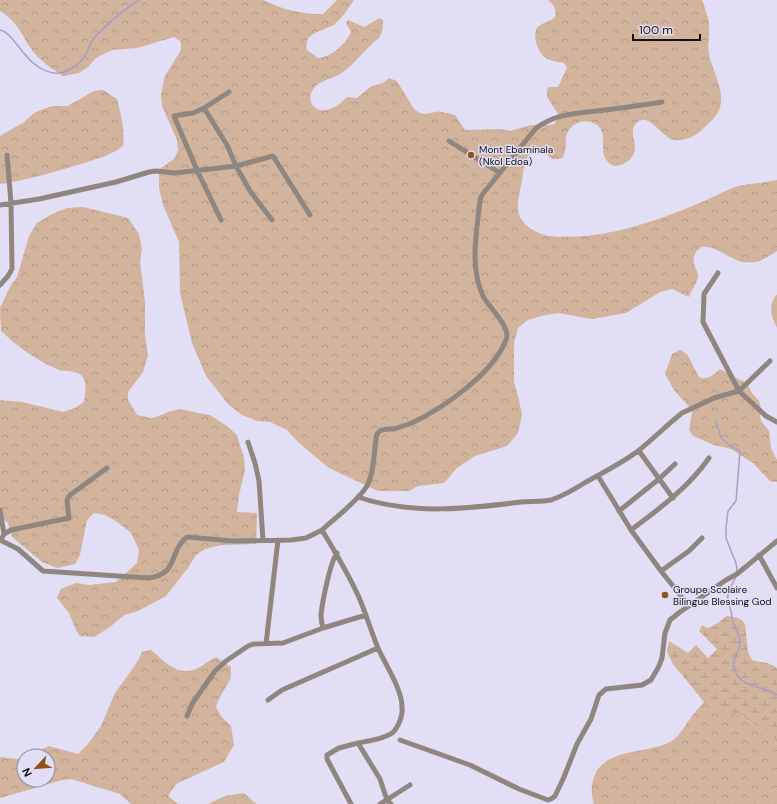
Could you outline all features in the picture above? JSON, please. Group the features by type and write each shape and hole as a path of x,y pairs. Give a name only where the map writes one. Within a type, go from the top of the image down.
{"street":[{"path":"221,220 197,170 174,116 193,113 204,108 229,92"},
{"path":"107,468 70,495 67,500 69,518 11,530 4,534 0,540 18,549 39,568 47,572 148,578 162,574 168,569 179,545 182,540 187,537 233,541 278,540 306,538 322,530 358,497 368,484 377,434 380,431 405,426 421,418 462,392 482,374 498,355 507,339 507,332 483,296 477,280 475,266 480,200 482,195 536,128 545,122 573,113 603,111 662,102"},
{"path":"204,108 227,145 236,166 250,191 272,220"},
{"path":"449,141 500,173"},
{"path":"0,285 12,269 11,203 7,155"},
{"path":"0,205 77,191 116,182 148,172 156,171 175,173 236,166 273,156 310,214"},
{"path":"718,273 704,294 703,322 739,391 766,416 777,422"},
{"path":"358,497 372,502 424,509 464,509 531,500 550,500 573,490 639,451 682,413 714,398 739,391 770,361"},
{"path":"248,442 259,481 263,540"},
{"path":"639,451 673,498"},
{"path":"632,530 673,498 704,466 708,458"},
{"path":"620,511 675,464"},
{"path":"598,476 632,530 661,571 689,606"},
{"path":"0,510 4,534"},
{"path":"322,530 337,553 357,592 378,648 394,681 402,707 400,718 394,732 387,737 339,748 327,755 327,759 351,804"},
{"path":"661,571 692,548 702,538"},
{"path":"266,644 278,540"},
{"path":"400,740 470,765 519,789 548,800 552,799 564,777 576,744 591,719 599,695 606,689 642,685 651,680 660,666 665,633 670,620 726,580 737,574 777,541"},
{"path":"323,628 321,617 322,603 332,561 337,553"},
{"path":"759,555 777,588"},
{"path":"187,716 192,704 208,681 226,661 248,646 254,644 283,643 323,628 366,615"},
{"path":"268,700 282,690 378,648"},
{"path":"358,743 380,779 387,800 391,804"},
{"path":"380,804 410,785"}],"green space":[{"path":"0,0 264,0 285,9 323,14 337,0 354,0 344,15 336,23 316,32 308,39 307,50 318,58 333,53 346,41 351,32 346,23 348,20 364,27 380,18 383,20 381,34 379,38 347,69 320,83 314,88 310,100 314,107 321,110 333,108 347,97 357,98 370,87 383,83 389,78 397,81 414,109 419,113 427,114 440,111 455,115 465,130 501,129 510,131 531,125 554,124 558,119 558,114 547,97 547,90 549,87 558,87 567,68 564,63 550,60 543,56 538,48 535,38 538,27 555,17 556,12 554,7 548,0 702,0 709,23 709,54 721,98 721,105 714,118 694,136 687,139 678,140 674,140 665,135 648,121 639,121 633,130 635,152 632,158 627,162 617,166 609,163 605,158 603,153 603,135 598,125 587,121 575,124 567,133 564,155 562,158 552,159 544,151 538,150 533,152 527,158 518,200 518,211 522,221 526,225 540,233 550,236 587,236 644,224 680,211 735,187 777,180 777,251 761,260 743,262 709,247 703,247 698,250 694,257 698,278 689,297 672,289 660,292 626,313 592,319 558,313 528,320 518,328 514,343 514,382 522,415 518,433 507,446 475,456 457,468 444,483 418,486 409,491 378,491 329,468 299,443 287,430 270,422 257,421 242,415 229,405 206,376 192,343 180,293 179,242 163,205 159,188 159,175 161,168 174,159 178,151 177,140 162,106 161,94 165,76 181,50 180,41 174,37 137,48 112,50 96,58 88,67 79,73 63,76 35,54 11,19 0,11"},
{"path":"103,90 117,99 123,128 123,146 108,155 81,164 31,178 0,184 0,136 24,122 34,113 53,106 68,106 94,91"},
{"path":"83,207 128,218 139,234 142,249 140,262 145,302 145,336 148,355 143,372 128,392 128,400 137,415 151,418 181,409 210,415 227,426 237,435 244,458 245,470 239,495 237,512 257,513 256,544 221,545 205,549 196,555 188,568 166,596 138,611 124,615 110,627 94,637 80,636 69,613 57,598 61,589 76,583 89,585 116,582 137,563 139,550 131,533 116,521 105,515 94,513 87,520 80,555 75,564 57,568 42,562 12,537 8,523 0,516 0,400 22,402 63,412 75,408 84,402 86,388 85,381 81,375 75,372 60,370 42,362 21,348 1,331 0,308 10,287 17,277 29,236 37,223 52,214 67,208"},
{"path":"776,295 777,328 771,311 772,303"},
{"path":"680,350 687,354 699,377 708,378 720,369 748,384 751,392 759,401 761,421 769,431 771,448 777,460 777,482 770,481 753,463 731,449 714,445 693,436 689,430 692,413 691,409 674,390 665,374 672,354"},
{"path":"727,616 735,617 745,624 748,652 752,660 767,663 777,668 777,745 772,735 745,718 704,702 673,664 667,652 669,641 688,653 696,645 708,658 717,649 699,631 702,625 708,628 711,627"},
{"path":"151,650 167,664 179,670 192,670 216,657 231,667 231,678 216,707 221,716 231,726 234,745 224,762 176,784 168,796 178,804 131,804 120,794 71,779 56,782 56,748 45,748 49,746 78,754 88,744 101,726 115,693 138,661 142,652"},
{"path":"704,702 745,718 772,735 777,745 777,804 594,804 592,784 599,768 616,756 661,746 670,742 679,735"},
{"path":"0,757 16,759 16,788 34,788 0,798"},
{"path":"244,793 256,804 208,804 225,796"}],"waterway":[{"path":"0,30 11,37 28,58 36,65 44,70 59,73 68,71 80,61 86,54 93,39 121,12 139,0"},
{"path":"716,421 721,438 729,445 740,451 736,501 728,511 726,528 726,538 736,563 737,571"},
{"path":"736,577 728,595 728,602 733,623 740,640 734,661 735,670 737,675 750,685 767,690 777,695"}],"place":[{"name":"Mont Ebaminala (Nkol Edoa)","path":"471,155"},
{"name":"Groupe Scolaire Bilingue Blessing God","path":"665,595"}]}
